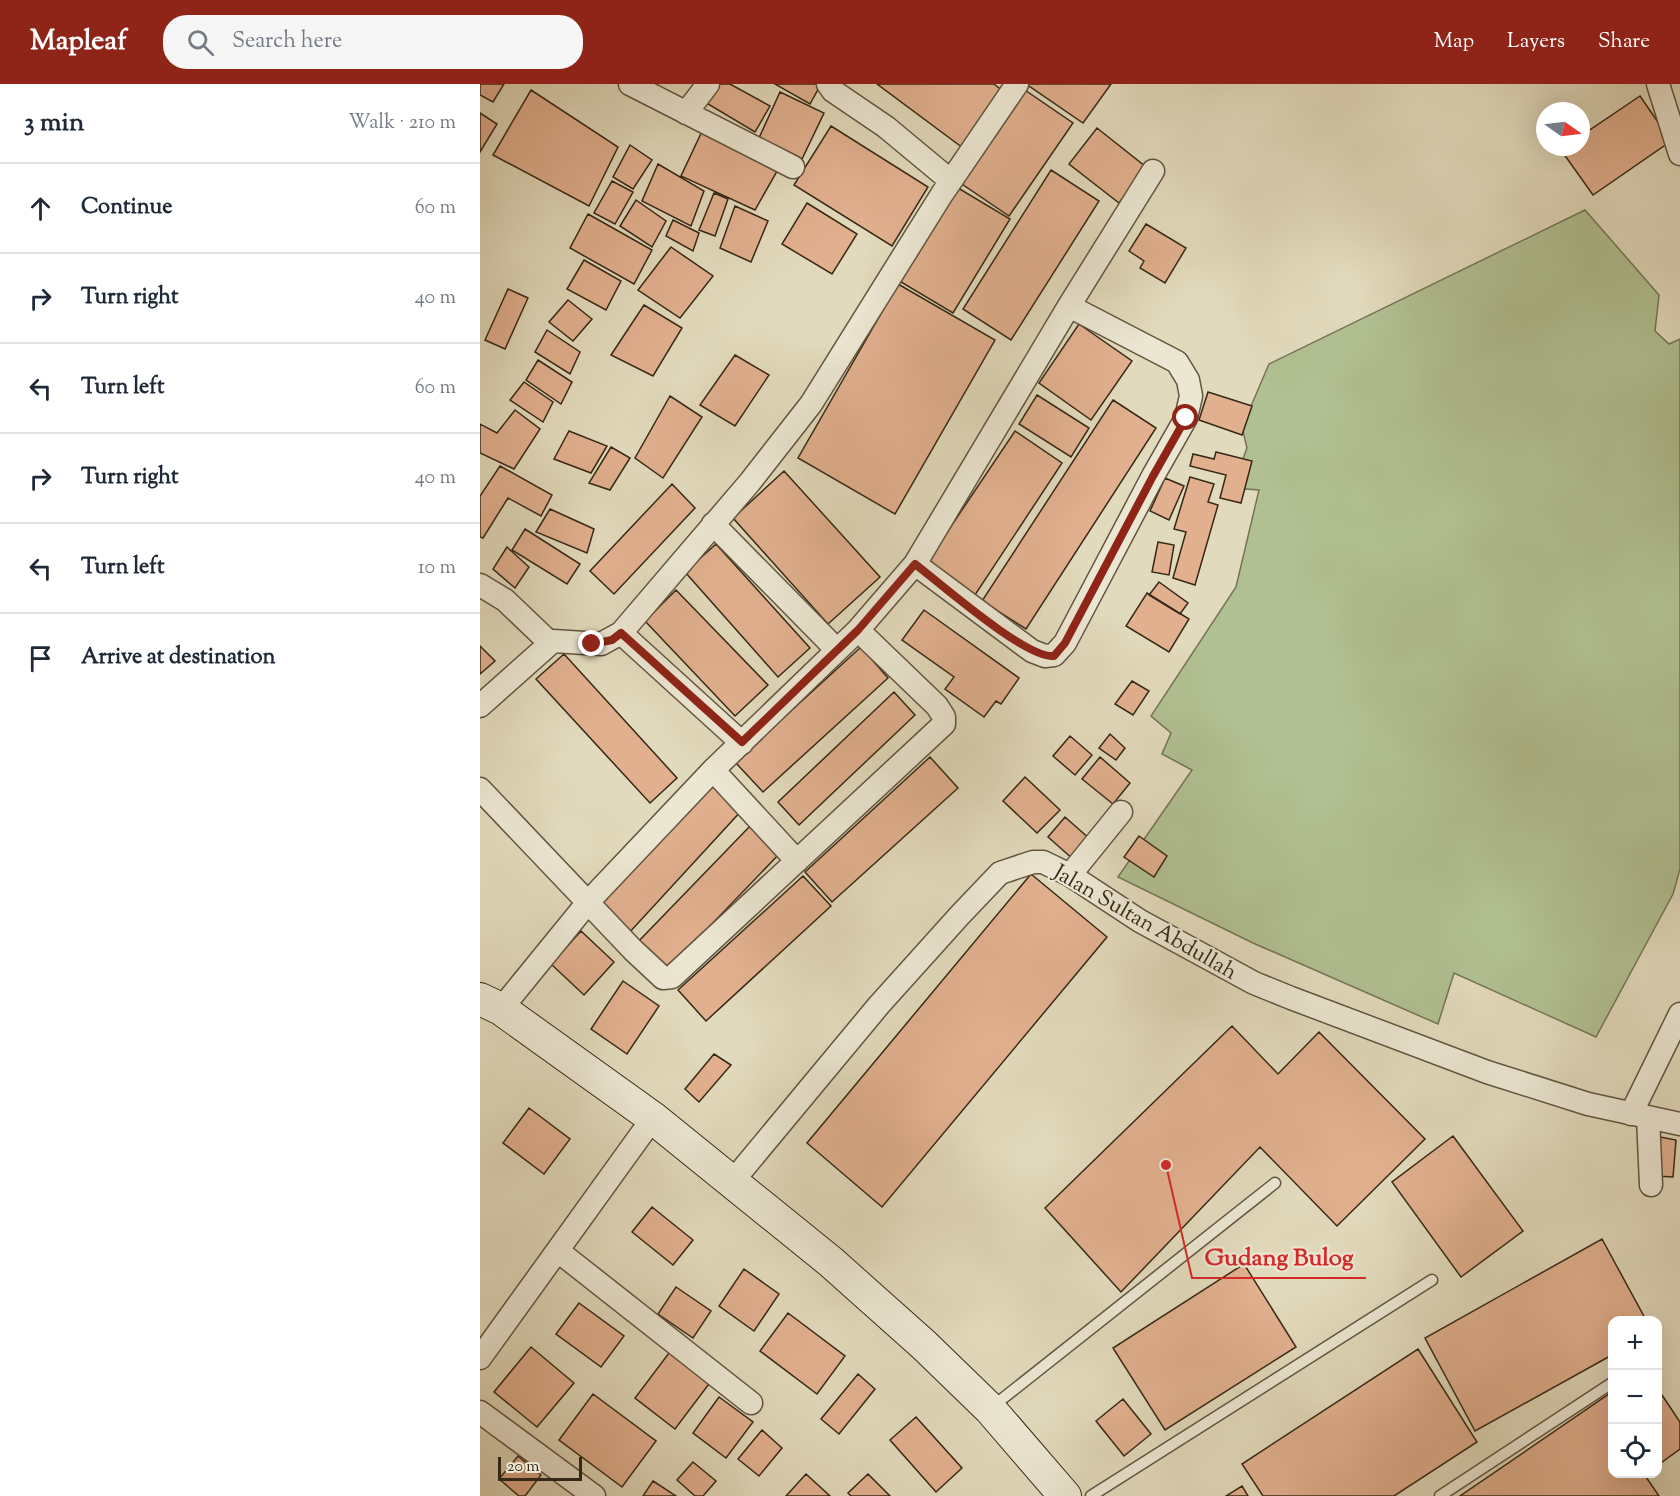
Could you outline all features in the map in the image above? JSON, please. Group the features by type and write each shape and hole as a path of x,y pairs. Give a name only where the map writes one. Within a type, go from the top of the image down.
{"street":[{"path":"630,84 793,167"},
{"path":"686,113 708,84"},
{"path":"828,84 951,181"},
{"path":"480,706 550,643 564,640 601,644 621,633 811,404 951,181 1017,84"},
{"path":"1658,84 1680,154"},
{"path":"1060,1494 990,1409 924,1345 831,1262 653,1118 490,1004 713,770 858,630 915,564 1068,306 1153,171"},
{"path":"915,564 1032,651 1045,656 1054,656 1065,643 1142,495 1186,418 1191,396 1188,380 1177,362 1068,306"},
{"path":"713,524 837,650"},
{"path":"480,585 518,611 550,643"},
{"path":"480,789 589,901 633,950 660,975 668,978 940,729 944,722 942,712 937,706 858,630"},
{"path":"621,633 742,742"},
{"path":"713,770 797,861"},
{"path":"1070,875 1121,812"},
{"name":"Jalan Sultan Abdullah","path":"732,1182 879,1005 1000,873 1033,862 1042,862 1070,875 1140,921 1254,983 1487,1072 1588,1104 1680,1124"},
{"path":"1651,1185 1639,1115 1680,1014"},
{"path":"480,1359 653,1118"},
{"path":"558,1251 751,1403"},
{"path":"480,1412 594,1496"}],"lane":[{"path":"990,1409 1275,1183"},
{"path":"1091,1496 1432,1280"},
{"path":"1440,1496 1608,1386"}],"green space":[{"path":"1585,210 1659,295 1655,331 1669,344 1680,339 1680,869 1673,894 1596,1037 1454,973 1438,1024 1253,943 1118,877 1192,770 1162,754 1171,733 1151,716 1236,587 1259,490 1232,488 1247,448 1242,427 1269,364"}],"building":[{"path":"480,84 504,84 493,102 480,95"},
{"path":"712,84 730,84 770,106 755,132 703,101"},
{"path":"775,84 821,84 810,104"},
{"path":"877,84 994,84 1004,92 963,148"},
{"path":"1026,84 1111,84 1083,123"},
{"path":"1019,86 1073,123 1009,216 956,180"},
{"path":"531,90 618,147 589,206 493,155"},
{"path":"780,92 824,113 802,159 759,138"},
{"path":"1640,96 1671,141 1593,195 1565,156 1590,156 1590,130"},
{"path":"480,113 497,124 480,152"},
{"path":"705,125 781,164 755,210 681,176"},
{"path":"831,126 928,187 892,246 794,185"},
{"path":"1097,128 1146,167 1119,203 1069,164"},
{"path":"630,145 652,160 633,189 613,177"},
{"path":"658,164 704,191 691,226 642,201"},
{"path":"1051,170 1099,201 1011,340 963,309"},
{"path":"612,181 633,192 615,224 594,213"},
{"path":"953,185 1010,219 953,313 896,279"},
{"path":"714,193 728,199 715,236 699,230"},
{"path":"636,200 666,221 652,247 620,226"},
{"path":"807,203 857,234 832,274 782,244"},
{"path":"735,206 768,221 751,262 720,248"},
{"path":"588,214 652,250 634,284 570,248"},
{"path":"673,220 699,233 693,251 666,236"},
{"path":"1146,224 1186,248 1165,283 1140,268 1144,261 1129,251"},
{"path":"671,247 713,276 680,318 638,290"},
{"path":"584,260 621,281 606,310 567,289"},
{"path":"898,284 995,340 895,514 798,458"},
{"path":"508,289 528,298 505,349 485,340"},
{"path":"568,300 592,319 573,341 549,322"},
{"path":"644,305 682,328 653,376 611,355"},
{"path":"1079,324 1132,361 1091,420 1039,383"},
{"path":"547,330 580,352 570,374 535,352"},
{"path":"735,355 769,375 735,426 700,405"},
{"path":"538,360 572,382 561,404 526,380"},
{"path":"524,382 553,402 543,422 510,400"},
{"path":"1208,392 1252,406 1242,435 1199,420"},
{"path":"1037,395 1089,428 1071,457 1019,424"},
{"path":"670,396 702,417 663,478 635,458"},
{"path":"1113,400 1156,428 1026,629 982,601"},
{"path":"515,410 540,429 514,469 480,453 480,424 497,433"},
{"path":"569,431 607,446 591,473 554,459"},
{"path":"1015,431 1062,463 973,598 925,565"},
{"path":"611,447 630,458 610,490 589,483"},
{"path":"1216,452 1252,461 1241,503 1220,498 1226,475 1190,466 1193,454 1214,459"},
{"path":"500,466 552,495 541,516 508,498 483,538 480,537 480,496"},
{"path":"784,471 880,577 828,624 733,518"},
{"path":"1190,477 1214,484 1208,502 1218,505 1195,585 1173,578 1186,532 1174,529"},
{"path":"1165,478 1184,486 1169,520 1150,511"},
{"path":"672,484 695,508 614,594 590,571"},
{"path":"550,509 594,529 587,553 536,532"},
{"path":"525,529 580,564 567,584 512,550"},
{"path":"1158,542 1174,545 1169,575 1152,572"},
{"path":"716,544 810,648 778,677 685,572"},
{"path":"507,547 529,567 515,588 493,569"},
{"path":"1159,582 1188,603 1180,614 1149,595"},
{"path":"676,590 768,685 735,716 645,621"},
{"path":"1147,593 1189,619 1169,652 1126,626"},
{"path":"924,610 1019,678 1001,704 996,701 984,717 945,689 954,677 902,640"},
{"path":"480,646 495,661 480,674"},
{"path":"861,647 888,678 763,792 735,762"},
{"path":"564,654 677,778 650,803 536,679"},
{"path":"1132,681 1149,691 1133,715 1115,704"},
{"path":"894,692 915,715 799,825 778,802"},
{"path":"1110,734 1125,748 1116,760 1099,748"},
{"path":"1070,736 1092,755 1075,775 1053,756"},
{"path":"930,757 958,788 832,902 805,872"},
{"path":"1100,757 1130,783 1113,804 1082,779"},
{"path":"1025,777 1060,810 1037,833 1003,801"},
{"path":"712,781 743,809 628,934 598,906"},
{"path":"1065,817 1091,840 1074,860 1048,837"},
{"path":"752,824 781,852 663,975 634,946"},
{"path":"1139,836 1167,856 1154,877 1124,857"},
{"path":"1031,874 1107,937 882,1207 807,1143"},
{"path":"803,876 831,906 706,1021 678,990"},
{"path":"581,931 614,962 584,995 551,964"},
{"path":"623,981 659,1006 627,1054 591,1029"},
{"path":"1232,1026 1278,1074 1319,1032 1425,1139 1337,1226 1260,1147 1121,1292 1045,1208"},
{"path":"714,1054 731,1065 699,1102 685,1089"},
{"path":"529,1108 570,1139 544,1174 503,1143"},
{"path":"1453,1136 1523,1231 1461,1277 1392,1182"},
{"path":"1660,1137 1676,1140 1673,1177 1656,1176"},
{"path":"652,1207 693,1240 673,1265 632,1232"},
{"path":"1602,1239 1644,1316 1608,1316 1608,1357 1475,1431 1425,1338"},
{"path":"1244,1264 1296,1347 1165,1430 1113,1348"},
{"path":"744,1269 779,1294 754,1331 719,1306"},
{"path":"676,1287 711,1311 693,1338 658,1314"},
{"path":"579,1303 624,1336 601,1367 556,1334"},
{"path":"788,1313 845,1356 817,1394 760,1351"},
{"path":"531,1347 574,1383 537,1427 494,1392"},
{"path":"672,1349 712,1380 675,1429 635,1398"},
{"path":"1418,1349 1477,1442 1394,1496 1263,1496 1242,1464"},
{"path":"858,1374 875,1389 839,1434 821,1419"},
{"path":"593,1394 656,1441 622,1487 559,1440"},
{"path":"1608,1395 1608,1478 1647,1478 1659,1496 1460,1496"},
{"path":"1662,1395 1680,1422 1680,1449 1662,1462"},
{"path":"719,1397 753,1422 726,1458 693,1433"},
{"path":"1123,1399 1151,1434 1124,1456 1096,1421"},
{"path":"916,1417 962,1468 936,1492 890,1440"},
{"path":"762,1430 782,1448 759,1476 738,1459"},
{"path":"518,1456 541,1475 525,1496 519,1496 499,1479"},
{"path":"693,1462 716,1481 703,1496 695,1496 677,1480"},
{"path":"806,1474 830,1496 786,1496"},
{"path":"868,1474 890,1496 851,1496 848,1493"},
{"path":"653,1481 676,1496 643,1496"},
{"path":"1242,1486 1248,1496 1226,1496"}],"place":[{"name":"Gudang Bulog","path":"1166,1165"}],"route":[{"path":"592,644 612,640 621,633 742,742 858,630 915,564 1019,644 1040,655 1054,656 1065,643 1100,574 1186,418"}]}
